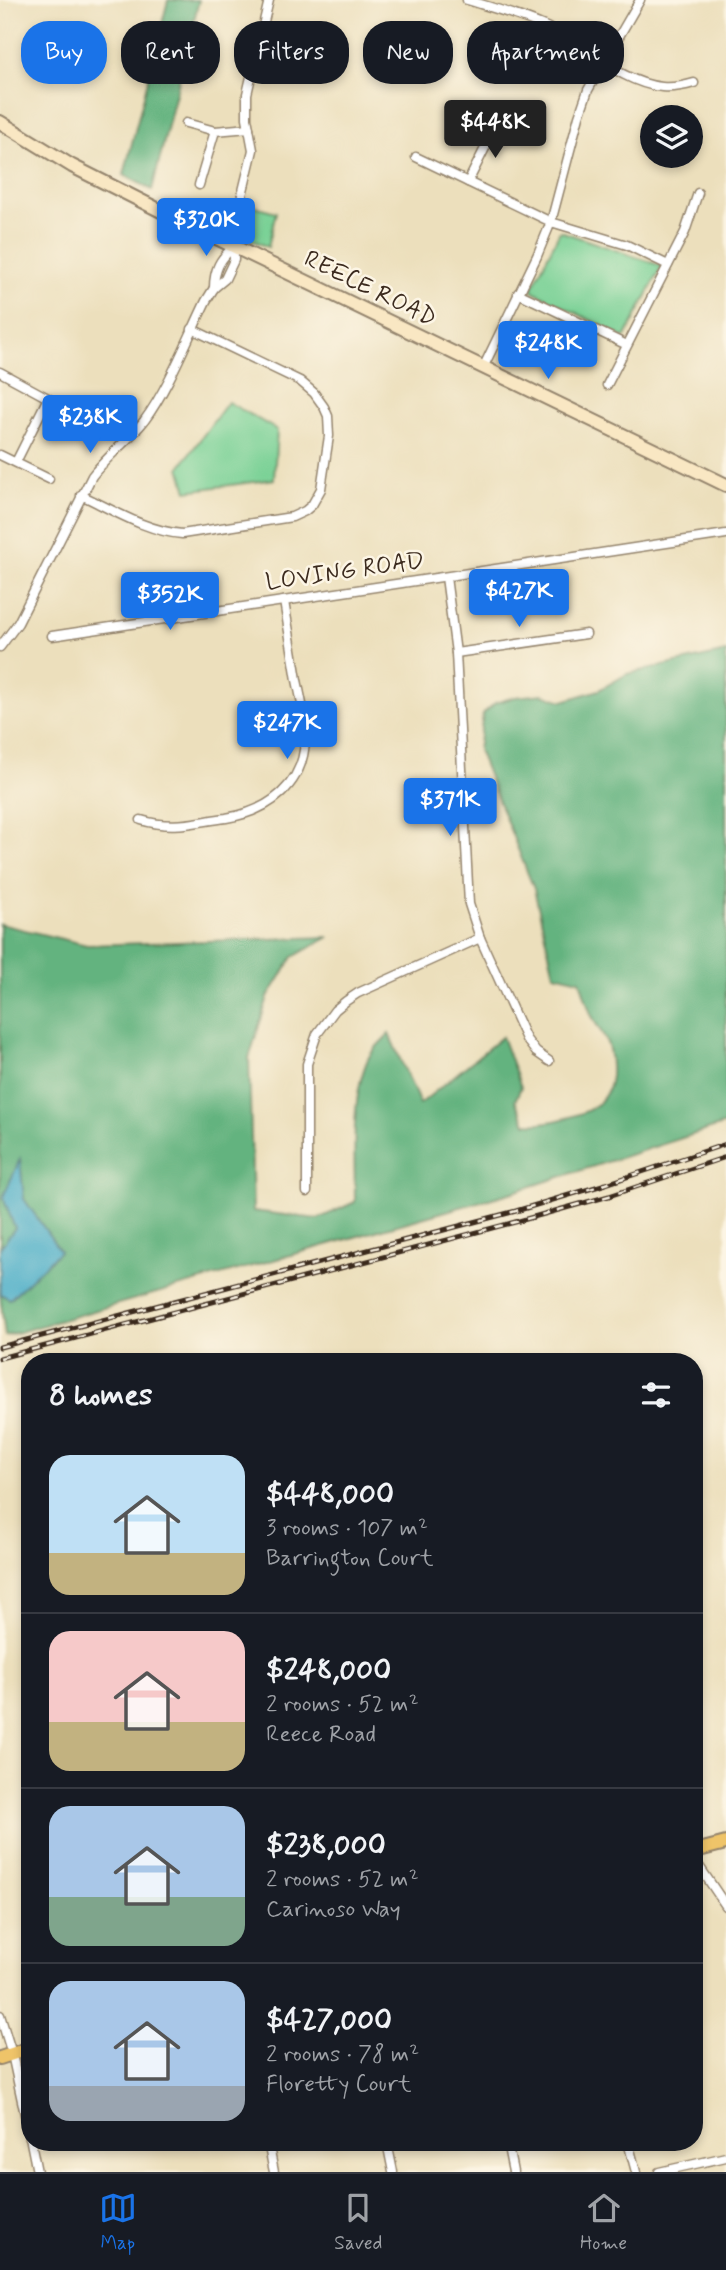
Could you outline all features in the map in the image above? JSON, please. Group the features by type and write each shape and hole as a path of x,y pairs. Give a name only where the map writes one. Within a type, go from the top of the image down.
{"main road":[{"name":"REECE ROAD","path":"0,122 72,166 726,485"},
{"path":"703,1848 726,1843"}],"street":[{"path":"0,647 18,623 81,495 102,463 130,437 153,407 214,288 225,279 234,260 233,232 252,158 247,94 269,0"},
{"path":"467,0 530,21"},
{"path":"624,30 640,0"},
{"path":"624,73 660,87 694,83"},
{"path":"483,368 551,222 579,116 591,84"},
{"path":"186,123 215,131 249,128"},
{"path":"468,182 497,124"},
{"path":"199,186 215,131"},
{"path":"416,157 551,222 627,245 668,265"},
{"path":"607,385 685,232 698,192"},
{"path":"518,293 628,345"},
{"path":"81,495 152,528 182,534 292,517 305,511 317,498 324,480 330,425 319,400 300,381 192,329"},
{"path":"0,372 48,398 16,462"},
{"path":"0,455 49,479"},
{"name":"LOVING ROAD","path":"52,636 726,534"},
{"path":"446,577 456,653 467,888 473,920 526,1040 536,1052 549,1061"},
{"path":"141,820 169,826 239,816 270,803 293,781 302,762 306,736 284,601"},
{"path":"456,653 586,634"},
{"path":"307,1192 307,1064 311,1048 325,1022 335,1010 358,993 480,937"},
{"path":"703,1872 726,1906"},
{"path":"0,2015 6,2056 21,2108"},
{"path":"32,2151 37,2172"},
{"path":"270,2151 274,2172"},
{"path":"389,2151 393,2172"},
{"path":"509,2151 513,2172"},
{"path":"630,2151 636,2172"},
{"path":"659,2172 726,2157"}],"green space":[{"path":"168,0 199,0 194,21 163,21"},
{"path":"147,84 178,84 152,190 124,175"},
{"path":"247,204 276,212 268,247 238,234"},
{"path":"560,231 662,266 625,338 531,290"},
{"path":"228,402 277,430 274,479 187,491 180,467"},
{"path":"726,652 726,1124 510,1193 5,1336 0,1294 10,1299 60,1251 24,1199 20,1161 3,1197 15,1228 0,1248 0,924 87,945 329,937 293,957 268,997 249,1058 253,1211 318,1219 355,1202 358,1092 370,1056 389,1034 420,1104 502,1037 521,1087 515,1101 526,1123 553,1121 589,1110 598,1104 608,1089 611,1060 608,1045 592,1016 580,980 554,974 534,889 478,750 483,714 495,703 515,697 543,694 563,701 599,690 627,674"}],"water":[{"path":"20,1159 24,1199 60,1251 10,1299 0,1294 0,1248 15,1228 3,1197"}],"railway":[{"path":"0,1347 516,1211 726,1144"},
{"path":"0,1358 519,1221 609,1196 726,1157"}]}
